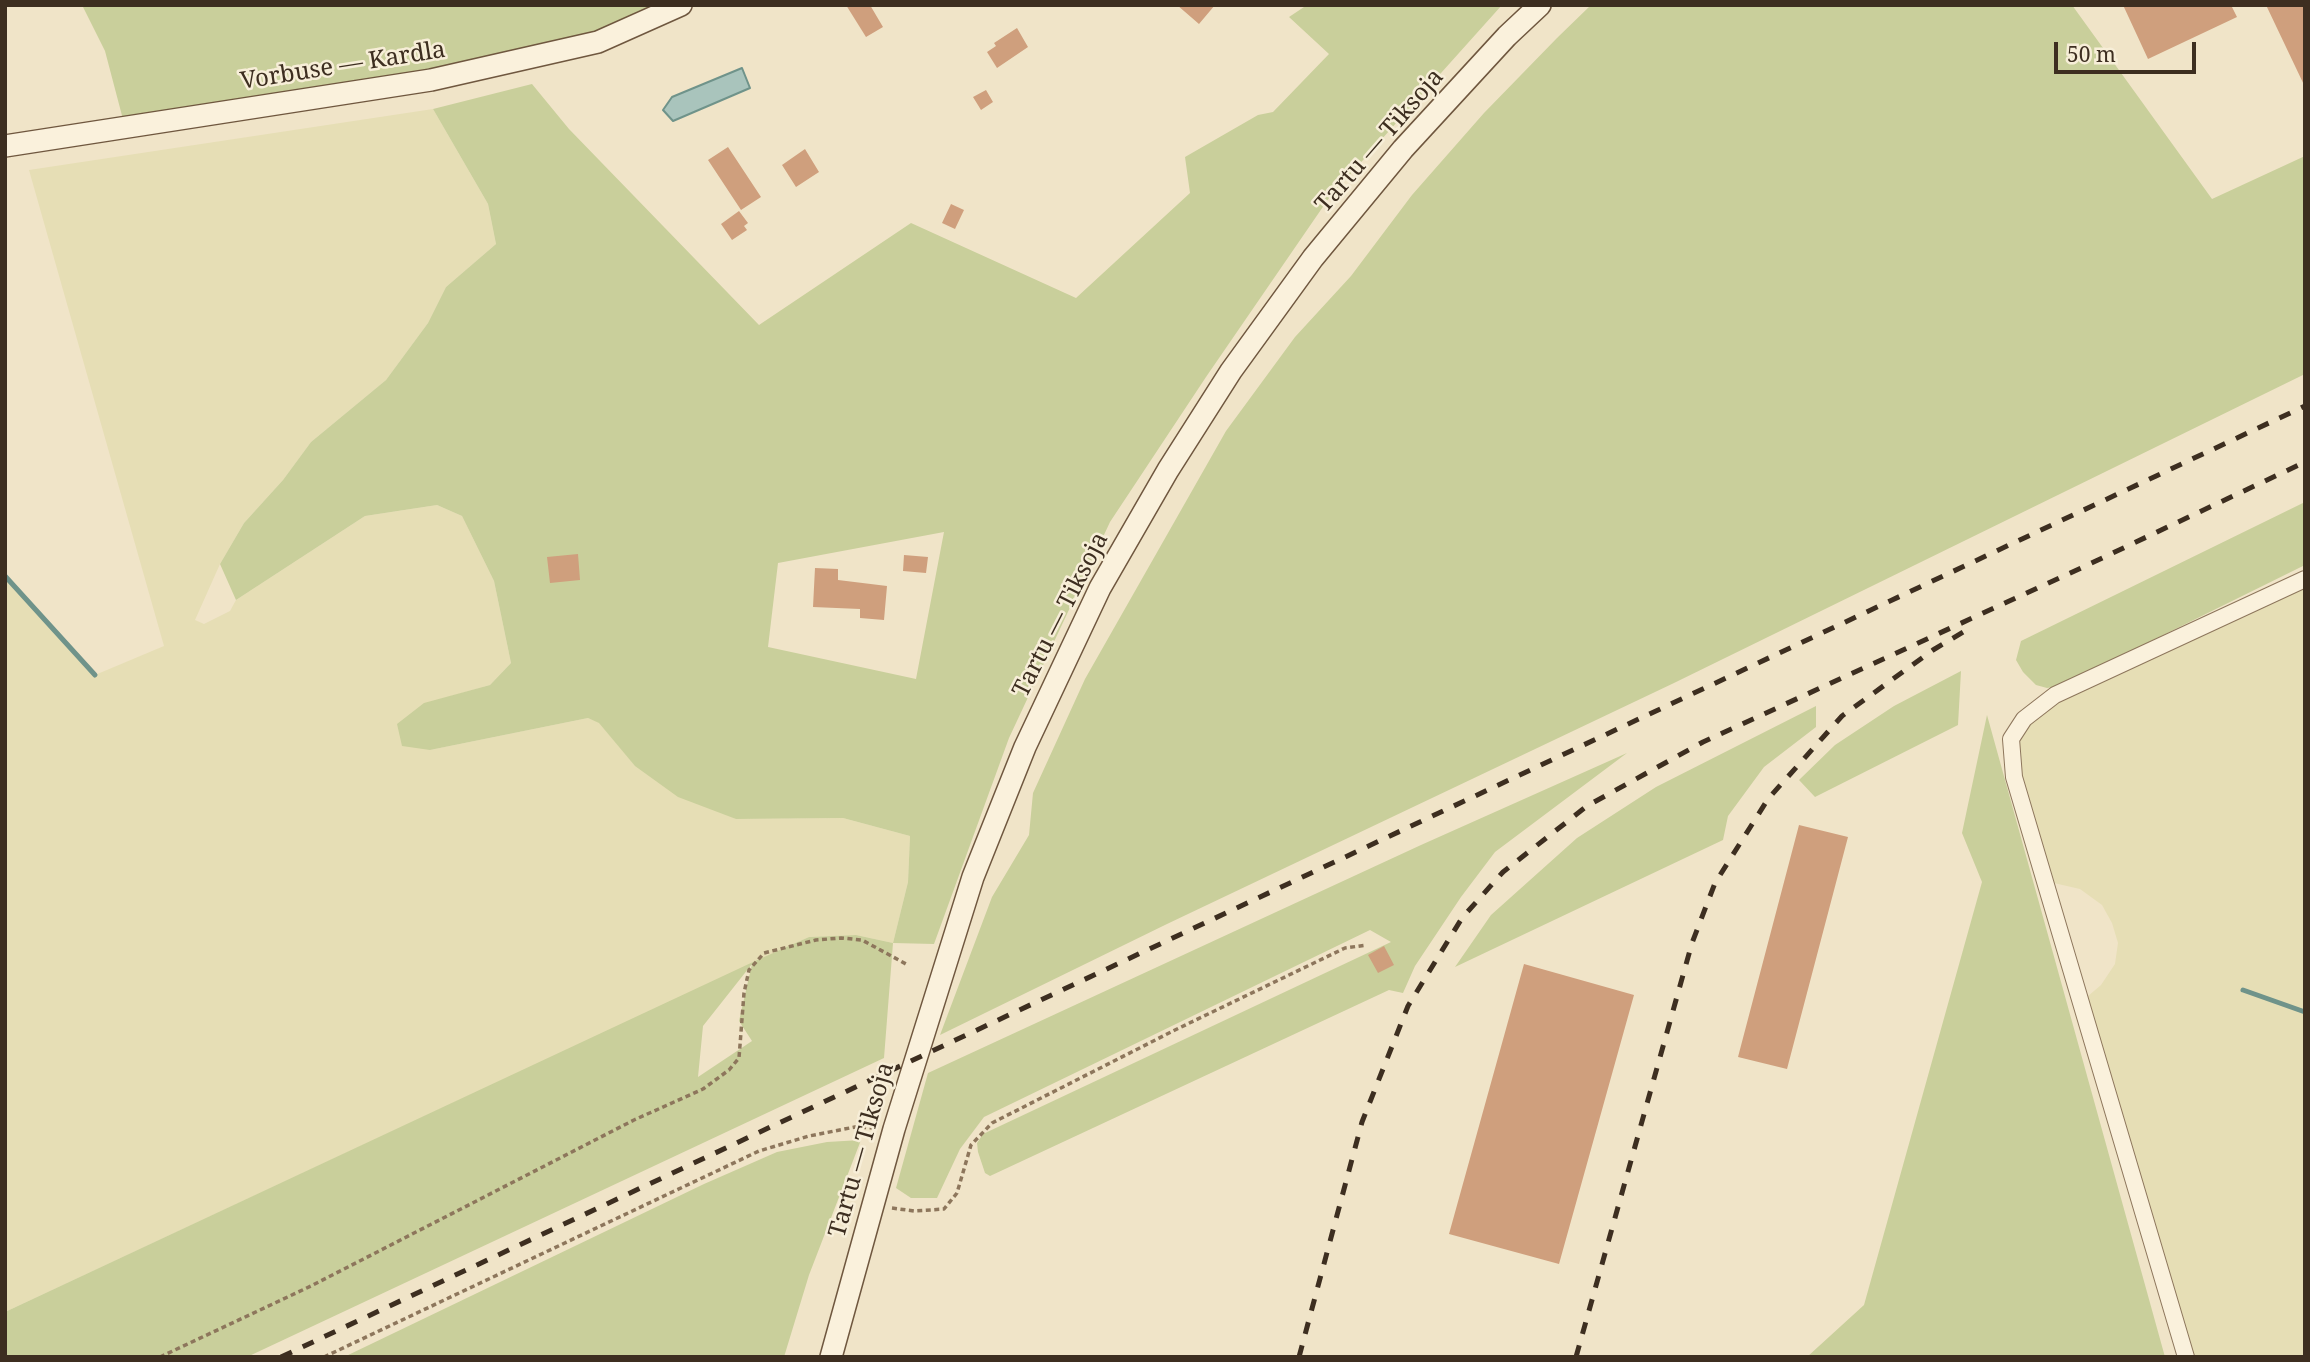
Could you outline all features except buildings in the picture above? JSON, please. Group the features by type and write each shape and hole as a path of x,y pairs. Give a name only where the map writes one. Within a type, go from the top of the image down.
{"main road":[{"name":"Vorbuse — Kardla","path":"5,146 431,80 598,42 681,5"},
{"name":"Tartu — Tiksoja","path":"831,1357 894,1129 961,914 1025,747 1100,588 1168,470 1231,371 1313,258 1403,149 1507,36 1540,5"}],"street":[{"path":"2186,1357 2014,777 2011,739 2024,719 2055,695 2305,579"}],"path":[{"path":"160,1357 311,1286 634,1121 703,1089 729,1070 739,1058 744,993 749,970 764,953 816,940 841,938 862,940 906,964"},
{"path":"872,1205 914,1211 944,1209 957,1193 971,1145 992,1123 1345,948 1367,945"},
{"path":"324,1357 758,1151 809,1136 855,1127 894,1129"}],"shaded area":[{"path":"433,109 488,204 496,244 446,287 428,323 386,380 311,442 283,480 244,523 220,564 195,620 204,624 230,611 236,600 365,516 437,505 462,516 494,581 511,663 490,685 424,704 430,750 588,718 599,722 636,766 736,819 843,818 910,836 908,882 893,943 856,935 809,937 5,1312 5,576 95,675 164,646 29,170"},
{"path":"2305,571 2305,1357 2186,1357 2081,1002 2101,985 2115,964 2118,943 2112,923 2102,905 2080,889 2045,881 2011,739 2055,695"}],"green space":[{"path":"82,5 681,5 598,42 125,127 105,51"},
{"path":"1307,5 1502,5 1329,198 1110,522 1009,738 934,944 893,943 908,882 910,836 843,818 736,819 678,797 635,766 599,723 588,718 430,750 402,746 397,724 424,703 490,685 511,663 494,581 462,516 437,505 365,516 236,600 220,564 244,523 283,480 311,442 386,380 428,323 446,287 496,244 488,204 433,109 532,84 569,129 759,325 911,223 1076,298 1190,193 1185,157 1258,115 1273,112 1329,54 1289,17","holes":["944,532 916,679 768,647 778,563"]},
{"path":"1591,5 2072,5 2212,199 2305,156 2305,374 1674,683 940,1035 992,897 1029,835 1033,793 1085,679 1226,431 1295,337 1351,276 1412,195 1484,113"},
{"path":"2305,502 2305,565 2060,686 2047,688 2036,685 2016,660 2021,641"},
{"path":"1961,671 1958,725 1815,797 1799,780 1835,745 1894,706"},
{"path":"1816,706 1816,727 1764,767 1728,816 1723,840 1455,967 1491,915 1577,838 1656,787"},
{"path":"1987,715 2165,1357 1807,1357 1864,1305 1982,882 1962,833"},
{"path":"1627,753 1495,852 1415,966 1403,993 1389,990 990,1176 985,1173 977,1143 983,1134 1391,942 1370,930 984,1117 960,1149 937,1198 911,1198 896,1188 928,1073"},
{"path":"856,935 893,943 884,1058 247,1357 5,1357 5,1312 809,937","holes":["752,964 739,1021 752,1041 698,1077 703,1026"]},
{"path":"861,1140 809,1275 784,1357 344,1357 704,1184 777,1152 827,1142"}],"water":[{"path":"742,68 750,88 673,121 663,110 672,97"}],"waterway":[{"path":"5,576 95,675"},
{"path":"2243,990 2305,1012"}],"railway":[{"path":"281,1357 2305,406"},
{"path":"1299,1357 1362,1122 1408,1006 1462,918 1503,872 1587,806 1703,742 2305,462"},
{"path":"1576,1357 1692,943 1715,883 1768,799 1842,716 1933,650 1965,631"}]}
